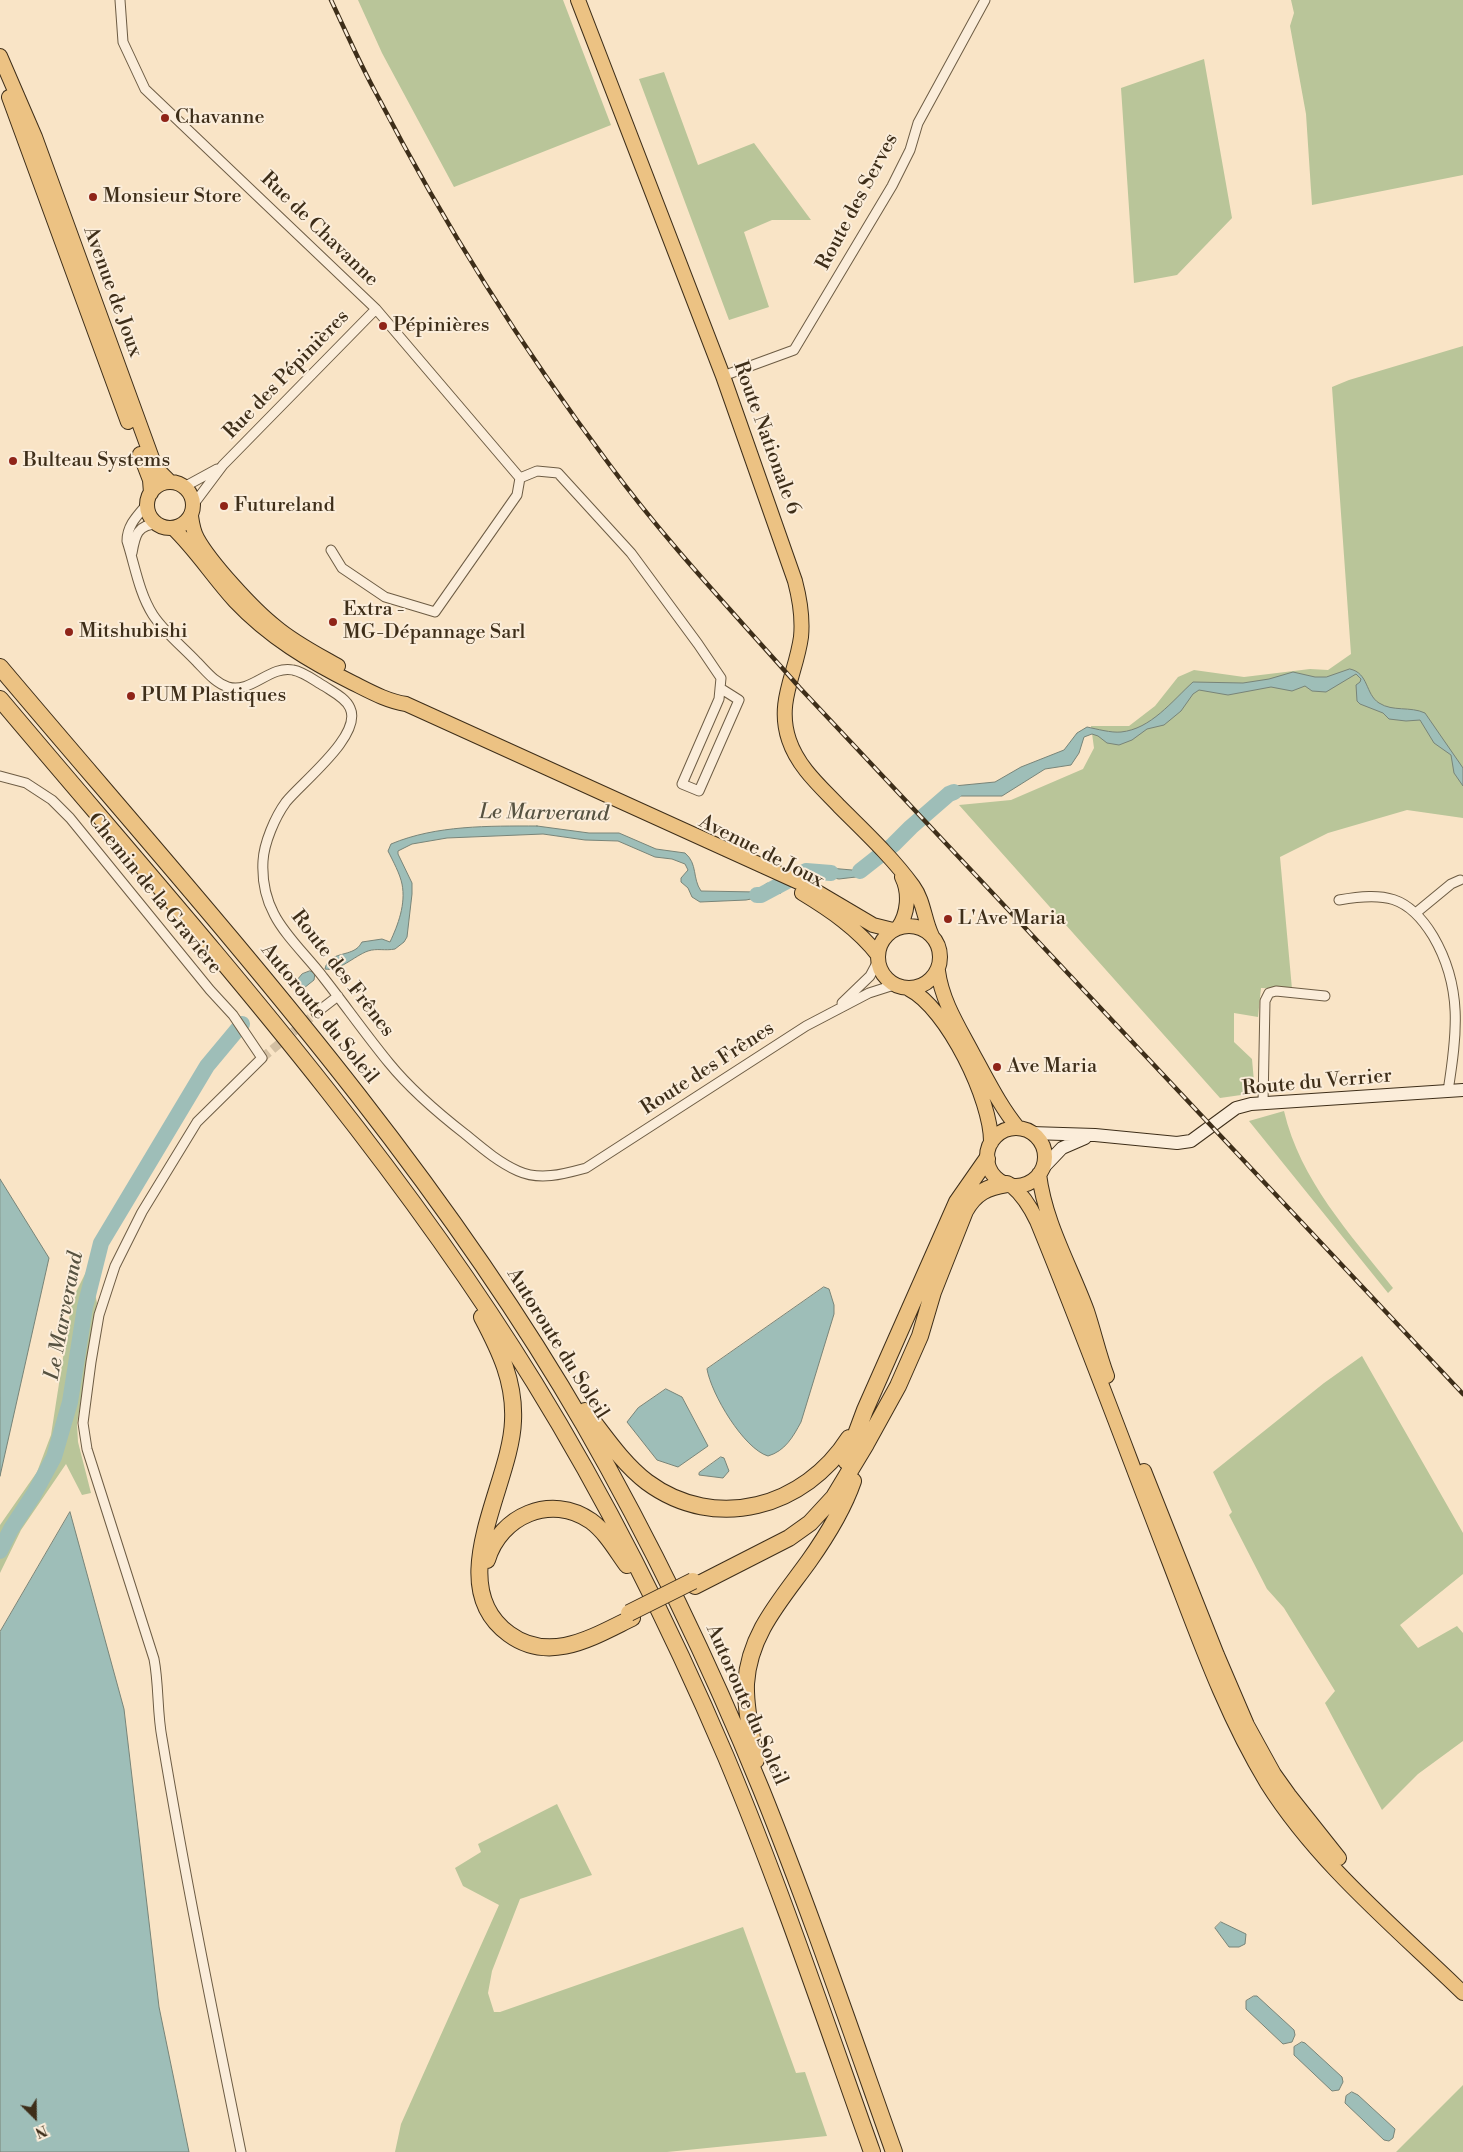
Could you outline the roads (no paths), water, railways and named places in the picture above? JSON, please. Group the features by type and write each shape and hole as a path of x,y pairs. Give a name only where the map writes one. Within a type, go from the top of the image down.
{"highway":[{"name":"Autoroute du Soleil","path":"0,667 258,974 376,1118 470,1246 582,1422 660,1566 719,1690 762,1792 812,1924 894,2152"},
{"name":"Autoroute du Soleil","path":"0,699 327,1088 372,1145 437,1234 535,1384 594,1484 658,1608 704,1706 746,1806 790,1922 872,2152"},
{"path":"694,1584 794,1528 813,1512 829,1493 850,1453 865,1410 957,1202 987,1159"},
{"path":"437,1234 496,1345 507,1370 512,1393 512,1434 480,1562 479,1581 486,1607 495,1621 510,1635 524,1643 544,1648 571,1646 694,1584 775,1546 810,1523 834,1497 898,1386 920,1336 933,1292 965,1211 971,1201 981,1191 995,1186 1009,1185"},
{"path":"534,1344 629,1466 658,1489 680,1500 698,1505 729,1509 753,1506 777,1500 796,1491 813,1479 836,1456 865,1410"},
{"path":"762,1792 746,1698 753,1648 768,1617 809,1561 831,1526 851,1487 866,1444"},
{"path":"631,1615 567,1641 543,1642 520,1634 507,1625 496,1613 487,1591 486,1565 491,1548 507,1526 526,1514 547,1509 572,1512 591,1522 603,1532 658,1608"}],"main road":[{"name":"Route Nationale 6","path":"578,0 723,376 795,581 802,609 801,638 785,704 784,719 789,741 797,760 810,776 896,866 918,893 932,936"},
{"name":"Avenue de Joux","path":"0,56 35,137 153,461 157,469 177,485"},
{"name":"Avenue de Joux","path":"0,78 13,108 146,469 149,498"},
{"path":"177,485 189,492 192,510 183,524 173,528 158,524 149,514 149,498 156,487 177,485"},
{"name":"Avenue de Joux","path":"192,510 197,539 206,552 241,592 276,627 327,660 370,683 396,694 406,704"},
{"name":"Avenue de Joux","path":"173,528 188,543 235,601 294,652 390,701 406,704 643,812 694,841 800,887 873,925 896,929"},
{"name":"Route Nationale 6","path":"896,866 904,881 907,902 903,922 896,929"},
{"name":"Avenue de Joux","path":"800,887 842,918 864,939 878,958"},
{"path":"1226,1694 1104,1368 1087,1312 1054,1233 1040,1186 1045,1156 1044,1149 1041,1143 1006,1113 956,1022 943,994 938,971 940,952 932,936 920,928 905,926 896,929 880,945 878,958 883,975 894,985 919,994 929,1003 968,1066 984,1102 991,1131 991,1143 987,1159 989,1166 996,1177 1020,1193 1030,1205 1226,1694 1288,1795 1315,1830 1404,1935 1463,1993"},
{"path":"909,989 926,984 938,971"},
{"name":"Route du Verrier","path":"1025,1131 1176,1143 1191,1141 1236,1108 1263,1104 1463,1090"},
{"path":"991,1143 1002,1132 1025,1131"},
{"name":"Route du Verrier","path":"1041,1171 1062,1148 1074,1141 1094,1135"},
{"path":"1009,1185 1023,1185 1041,1171"}],"street":[{"name":"Rue de Chavanne","path":"120,0 123,42 145,89 376,309 520,478"},
{"name":"Route des Serves","path":"723,376 794,350 892,186 910,150 918,123 985,0"},
{"name":"Rue des Pépinières","path":"192,510 201,492 224,465 376,309"},
{"name":"Rue des Pépinières","path":"177,485 224,465"},
{"path":"331,550 342,568 385,597 435,612 517,495 520,478 537,471 558,473 631,553 721,678 720,688 720,699 682,784 699,791 739,700 720,688"},
{"name":"Route des Frênes","path":"149,498 132,523 127,534 127,541 142,594 155,618 218,683 226,687 239,688 279,671 293,670 325,687 346,701 350,707 352,718 350,730 318,769 284,805 277,817 264,855 265,883 272,910 279,922 391,1065 437,1112 492,1156 520,1172 551,1177 586,1168 834,1010 869,993 894,985"},
{"name":"Route des Frênes","path":"131,556 137,531 144,526 158,524"},
{"name":"Chemin de la Gravière","path":"0,776 26,783 52,800 70,818 210,990 233,1015 262,1058 197,1122 142,1212 115,1266 99,1314 83,1424 87,1449 154,1659 158,1683 161,1735 172,1798 200,1951 241,2152"},
{"path":"1417,912 1451,884 1460,880"},
{"path":"1339,900 1364,896 1381,896 1401,902 1417,912 1442,951 1452,978 1456,1012 1455,1048 1448,1091"},
{"name":"Route des Frênes","path":"834,1010 870,976 878,958"},
{"path":"1263,1104 1265,1001 1269,993 1276,991 1324,996"},
{"path":"316,1013 338,996"}],"water":[{"path":"1350,669 1361,675 1371,694 1384,706 1425,713 1463,768 1463,786 1454,773 1451,755 1434,743 1420,720 1389,719 1383,713 1357,701 1356,685 1361,679 1356,674 1326,692 1312,691 1305,686 1292,691 1271,687 1228,695 1199,690 1193,694 1181,711 1164,725 1147,729 1132,740 1119,745 1107,743 1092,734 1084,737 1079,753 1071,765 1045,769 1002,796 961,796 948,800 939,808 932,800 954,786 995,782 1021,767 1064,750 1077,733 1087,727 1121,732 1142,726 1160,713 1193,682 1243,683 1269,679 1293,672 1315,677 1326,677"},
{"path":"910,823 917,830 895,851 887,843"},
{"path":"537,826 589,833 619,833 656,849 685,853 692,862 701,891 757,892 767,883 782,890 781,893 746,900 700,902 692,897 688,888 681,882 681,878 688,870 685,864 672,859 655,857 618,841 585,840 543,834 447,838 412,844 398,851 412,883 407,937 404,942 395,949 368,951 341,966 325,969 333,957 356,949 362,942 382,939 390,942 398,921 403,899 401,880 388,851 391,844 426,833 444,830"},
{"path":"875,855 882,862 856,877 839,879 811,874 810,870 818,867 852,870"},
{"path":"310,971 315,973 314,980 304,988 297,987 297,980 302,974"},
{"path":"0,1179 49,1258 0,1476"},
{"path":"824,1287 829,1289 834,1305 834,1314 801,1422 792,1438 784,1447 768,1456 749,1443 739,1432 722,1406 707,1369"},
{"path":"666,1389 682,1397 708,1446 678,1467 657,1460 627,1422 638,1408"},
{"path":"721,1457 724,1458 729,1471 723,1478 699,1475 699,1473"},
{"path":"70,1512 124,1709 159,2007 189,2152 0,2152 0,1632"},
{"path":"1221,1922 1246,1934 1245,1944 1239,1947 1229,1947 1215,1928"},
{"path":"1257,1996 1294,2030 1295,2035 1292,2042 1283,2044 1246,2009 1246,2001"},
{"path":"1302,2042 1342,2077 1343,2082 1339,2090 1332,2091 1294,2055 1294,2047"},
{"path":"1352,2092 1358,2095 1395,2129 1393,2138 1389,2141 1384,2140 1345,2103 1346,2096"}],"waterway":[{"name":"Le Marverand","path":"860,871 893,845 949,794 954,792"},
{"name":"Le Marverand","path":"757,895 761,895 806,871 831,873"},
{"name":"Le Marverand","path":"0,1551 54,1457 70,1402 85,1307 101,1243 207,1066 242,1024"}],"tunnel":[{"path":"262,1058 316,1013"}],"railway":[{"path":"331,0 365,72 429,191 457,238 545,376 654,522 800,688 1463,1394"}],"place":[{"name":"Chavanne","path":"165,118"},
{"name":"Monsieur Store","path":"93,197"},
{"name":"Pépinières","path":"383,326"},
{"name":"Bulteau Systems","path":"13,461"},
{"name":"Futureland","path":"224,506"},
{"name":"Extra - MG-Dépannage Sarl","path":"333,622"},
{"name":"Mitshubishi","path":"69,632"},
{"name":"PUM Plastiques","path":"131,696"},
{"name":"L'Ave Maria","path":"948,919"},
{"name":"Ave Maria","path":"997,1067"}]}
